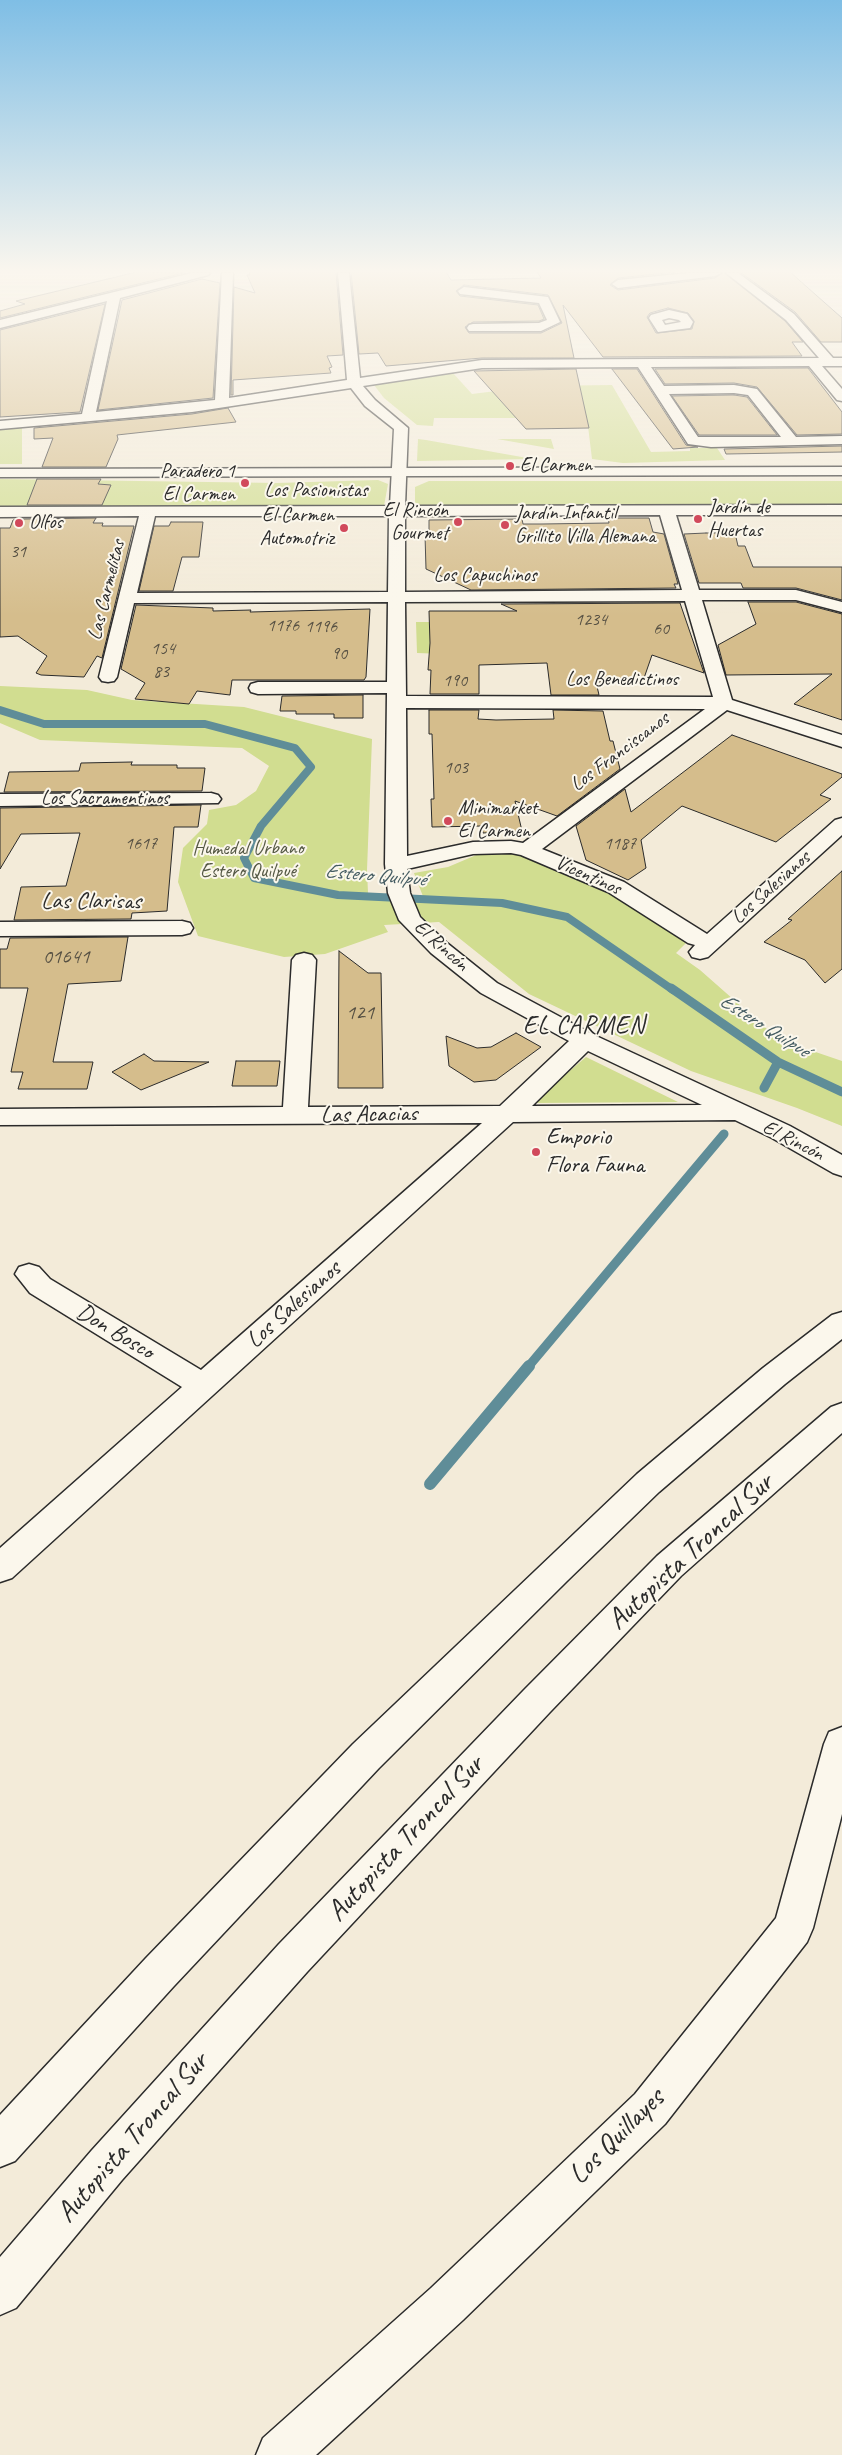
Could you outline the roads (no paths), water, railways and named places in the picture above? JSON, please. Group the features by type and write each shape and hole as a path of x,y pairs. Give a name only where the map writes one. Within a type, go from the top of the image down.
{"main road":[{"path":"88,418 94,388"},
{"path":"222,403 223,388"},
{"path":"0,425 88,418 222,403 324,388"},
{"name":"El Rincón","path":"358,388 370,403 401,428 397,512 396,864 399,893 410,920 439,948 489,988 585,1040 781,1132 842,1167"},
{"path":"660,390 734,389 752,392 792,441"},
{"path":"660,390 692,439 698,442 842,440"},
{"path":"0,473 842,471"},
{"name":"Los Pasionistas","path":"0,512 842,510"},
{"path":"667,511 724,703"},
{"name":"Las Carmelitas","path":"108,677 148,512"},
{"name":"Los Capuchinos","path":"127,598 694,597 796,595 842,607"},
{"name":"Los Benedictinos","path":"258,688 397,694 724,703 842,741"},
{"name":"Los Franciscanos","path":"527,850 724,703"},
{"name":"Los Sacramentinos","path":"0,800 211,799"},
{"name":"Los Salesianos","path":"706,947 842,824"},
{"name":"Vicentinos","path":"396,864 415,862 473,848 511,847 527,850 616,887 696,938 706,947"},
{"name":"Las Clarisas","path":"0,929 182,928"},
{"path":"295,1116 304,960"},
{"name":"Los Salesianos","path":"0,1568 204,1386 585,1040"},
{"name":"Las Acacias","path":"0,1117 737,1112"},
{"name":"Don Bosco","path":"29,1274 40,1286 204,1386"},
{"path":"0,2146 160,1972 366,1756 556,1570 648,1483 774,1376 842,1323"},
{"name":"Autopista Troncal Sur","path":"0,2292 107,2165 293,1958 537,1701 669,1566 842,1416"},
{"name":"Los Quillayes","path":"280,2455 447,2304 650,2109 793,1928 842,1744"}],"waterway":[{"name":"Estero Quilpué","path":"0,710 44,724 205,724 295,748 311,767 261,826 244,858 254,878 338,895 502,903 567,917 673,990"},
{"name":"Estero Quilpué","path":"671,988 778,1062"},
{"path":"764,1088 778,1062"},
{"name":"Estero Quilpué","path":"778,1062 842,1092"},
{"path":"528,1367 724,1134"},
{"path":"430,1484 529,1366"}],"place":[{"name":"El Carmen","path":"510,466"},
{"name":"Paradero 1 El Carmen","path":"245,483"},
{"name":"Jardín de Huertas","path":"698,519"},
{"name":"El Rincón Gourmet","path":"458,522"},
{"name":"Olfos","path":"19,523"},
{"name":"Jardín Infantil Grillito Villa Alemana","path":"505,525"},
{"name":"El Carmen Automotriz","path":"344,528"},
{"name":"Minimarket El Carmen","path":"448,821"},
{"name":"Emporio Flora Fauna","path":"536,1152"}],"district":[{"name":"EL CARMEN","path":"584,1026"}],"park label":[{"name":"Humedal Urbano Estero Quilpué","path":"248,860"}]}
